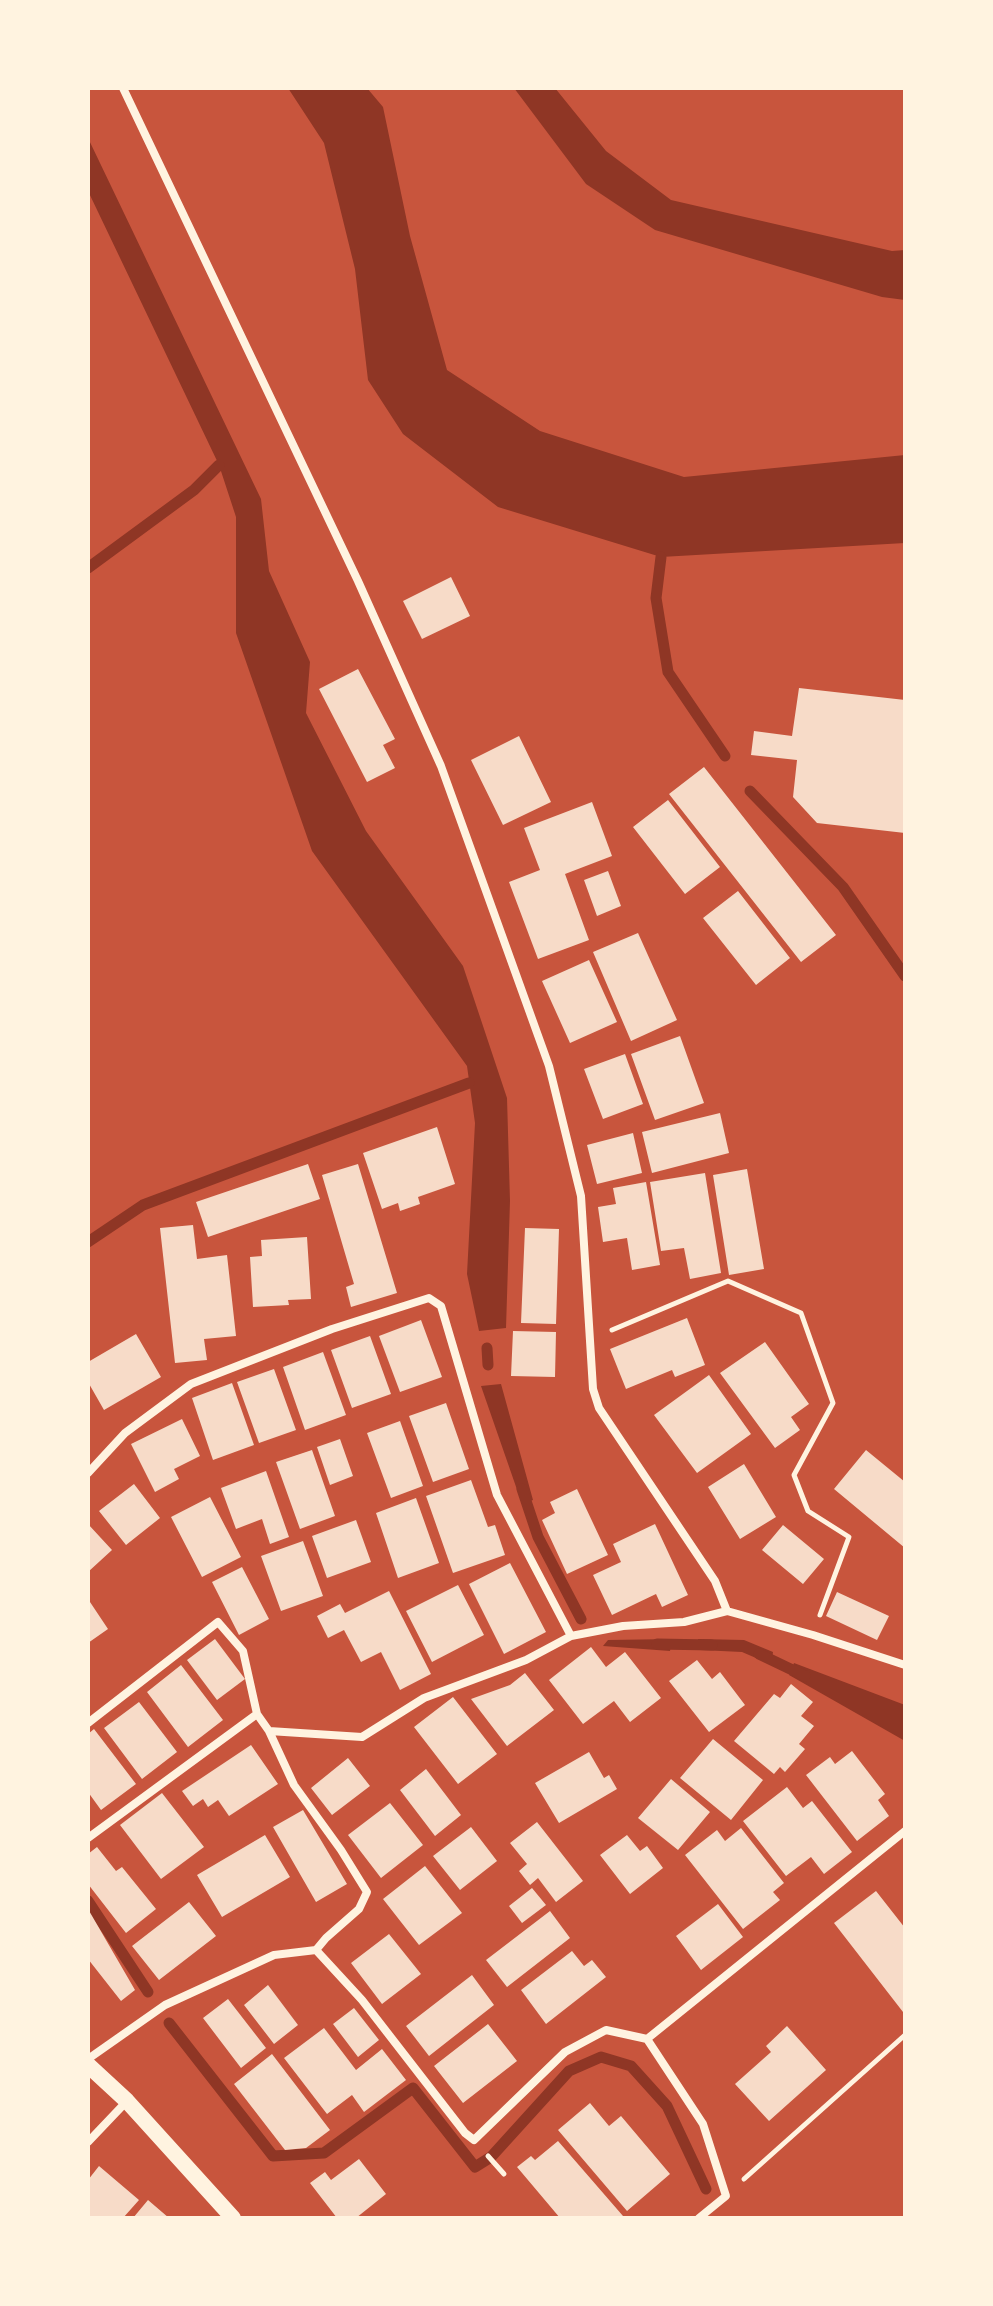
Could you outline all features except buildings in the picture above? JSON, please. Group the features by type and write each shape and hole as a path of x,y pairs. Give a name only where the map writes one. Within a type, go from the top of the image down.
{"main road":[{"path":"88,2065 127,2101 233,2218"}],"street":[{"path":"123,88 351,567 441,766 549,1066 581,1196 593,1389 599,1408 715,1581 727,1611"},
{"path":"88,1473 125,1433 191,1384 332,1329 429,1298 441,1306 497,1495 571,1636"},
{"path":"269,1731 362,1737 424,1698 526,1660 571,1636 623,1626 684,1622 727,1611 905,1665"},
{"path":"88,1723 218,1622 243,1651 257,1714 269,1731 294,1785 367,1892 359,1909 316,1950 274,1955 165,2005 88,2059"},
{"path":"88,1838 257,1714"},
{"path":"647,2039 905,1831"},
{"path":"316,1950 362,2000 465,2133 474,2140 565,2052 606,2030 647,2039 703,2124 726,2196 699,2218"},
{"path":"88,2142 127,2101"}],"path":[{"path":"590,1339 728,1281 801,1313 833,1403 794,1475 808,1511 849,1537 813,1635"},
{"path":"726,2196 905,2035"}],"shaded area":[{"path":"288,88 367,88 383,107 410,236 447,370 540,431 684,477 905,455 905,543 661,557 498,507 403,434 368,380 355,269 324,143"},
{"path":"514,88 555,88 606,151 671,200 892,251 905,250 905,300 882,297 655,230 586,184"},
{"path":"88,138 261,499 269,571 310,662 306,713 366,831 463,966 507,1098 510,1201 506,1328 479,1331 467,1274 475,1123 467,1066 312,851 236,633 236,517 219,465 88,191"},
{"path":"501,1384 533,1500 522,1504 481,1386"},
{"path":"672,1639 670,1651 603,1646 608,1640"},
{"path":"698,1639 744,1640 773,1652 772,1660 770,1664 742,1652 700,1650"},
{"path":"794,1663 905,1705 905,1741 789,1675"}],"waterway":[{"path":"88,568 194,490 219,465"},
{"path":"661,557 656,598 668,672 725,756"},
{"path":"750,791 843,887 905,976"},
{"path":"88,1242 143,1205 469,1083"},
{"path":"487,1348 488,1365"},
{"path":"522,1489 538,1537 581,1619"},
{"path":"657,1644 712,1645"},
{"path":"759,1654 805,1676"},
{"path":"88,1901 148,1992"},
{"path":"169,2023 273,2156 324,2153 413,2088 475,2167 491,2157 569,2071 601,2057 631,2066 667,2106 706,2189"}]}
